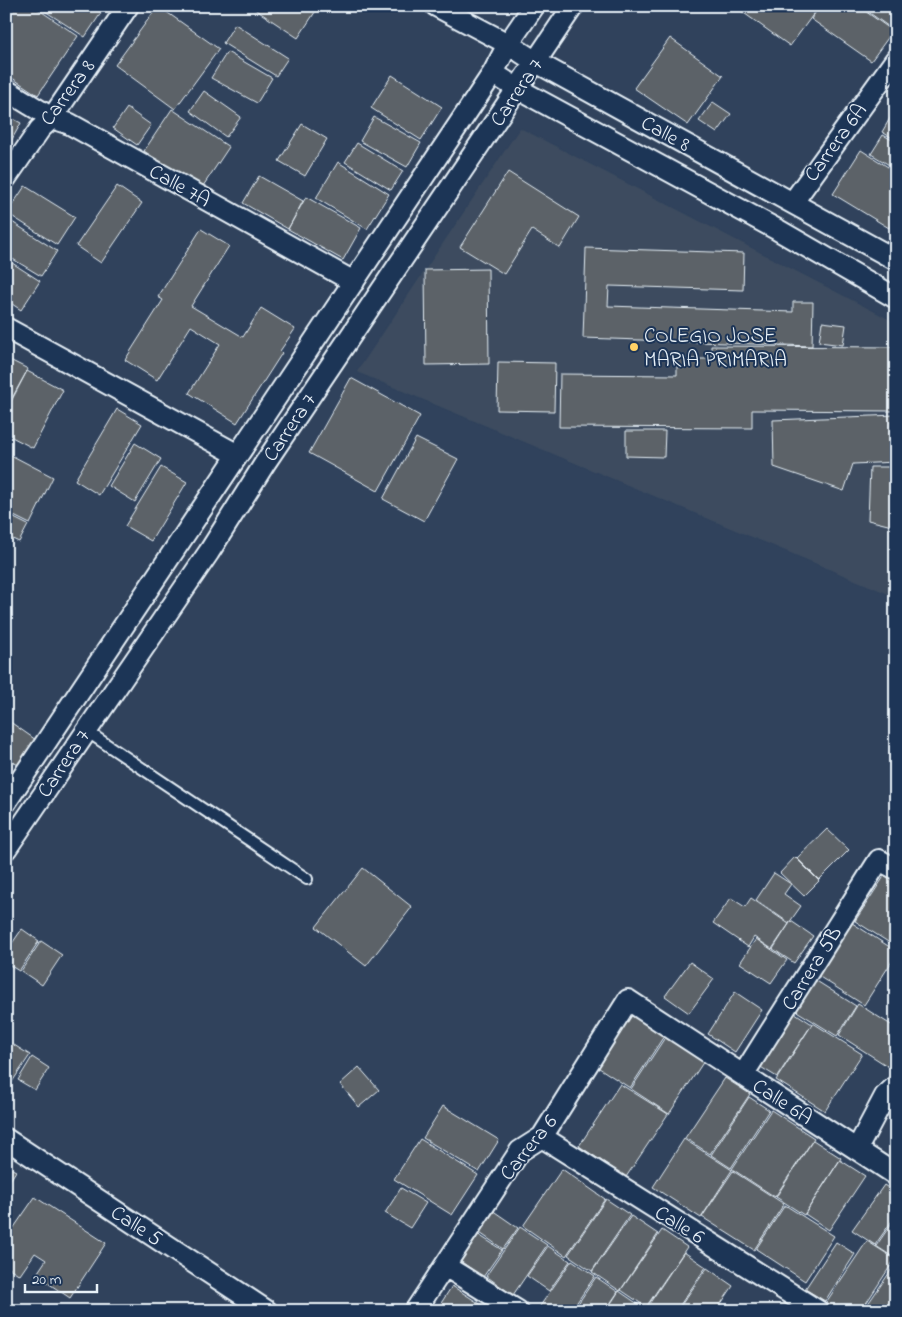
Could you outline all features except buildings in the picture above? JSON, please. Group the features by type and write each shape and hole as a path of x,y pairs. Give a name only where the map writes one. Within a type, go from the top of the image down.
{"street":[{"name":"Carrera 8","path":"6,178 40,129 52,118 128,6"},
{"name":"Calle 8","path":"436,6 508,44 536,62 896,260"},
{"name":"Carrera 7","path":"6,802 493,73 508,44 534,6"},
{"name":"Carrera 7","path":"9,839 209,552 265,463 573,6"},
{"name":"Carrera 6A","path":"793,202 896,58"},
{"name":"Calle 8","path":"493,73 518,89 778,230 896,298"},
{"name":"Calle 7A","path":"6,90 52,118 70,124 354,282"},
{"path":"6,328 238,455"},
{"name":"Carrera 5B","path":"743,1075 888,865"},
{"name":"Carrera 6","path":"415,1311 520,1151 542,1137 628,1000 670,1028"},
{"name":"Calle 6A","path":"670,1028 896,1176"},
{"path":"857,1149 885,1096 896,1086"},
{"name":"Calle 6","path":"542,1137 818,1311"},
{"name":"Calle 5","path":"6,1139 268,1311"},
{"path":"445,1266 518,1311"}],"lane":[{"path":"85,730 307,879"}],"shaded area":[{"name":"COLEGIO JOSE MARIA PRIMARIA","path":"520,128 896,323 896,597 357,372"}],"place":[{"name":"COLEGIO JOSE MARIA PRIMARIA","path":"634,347"}]}
